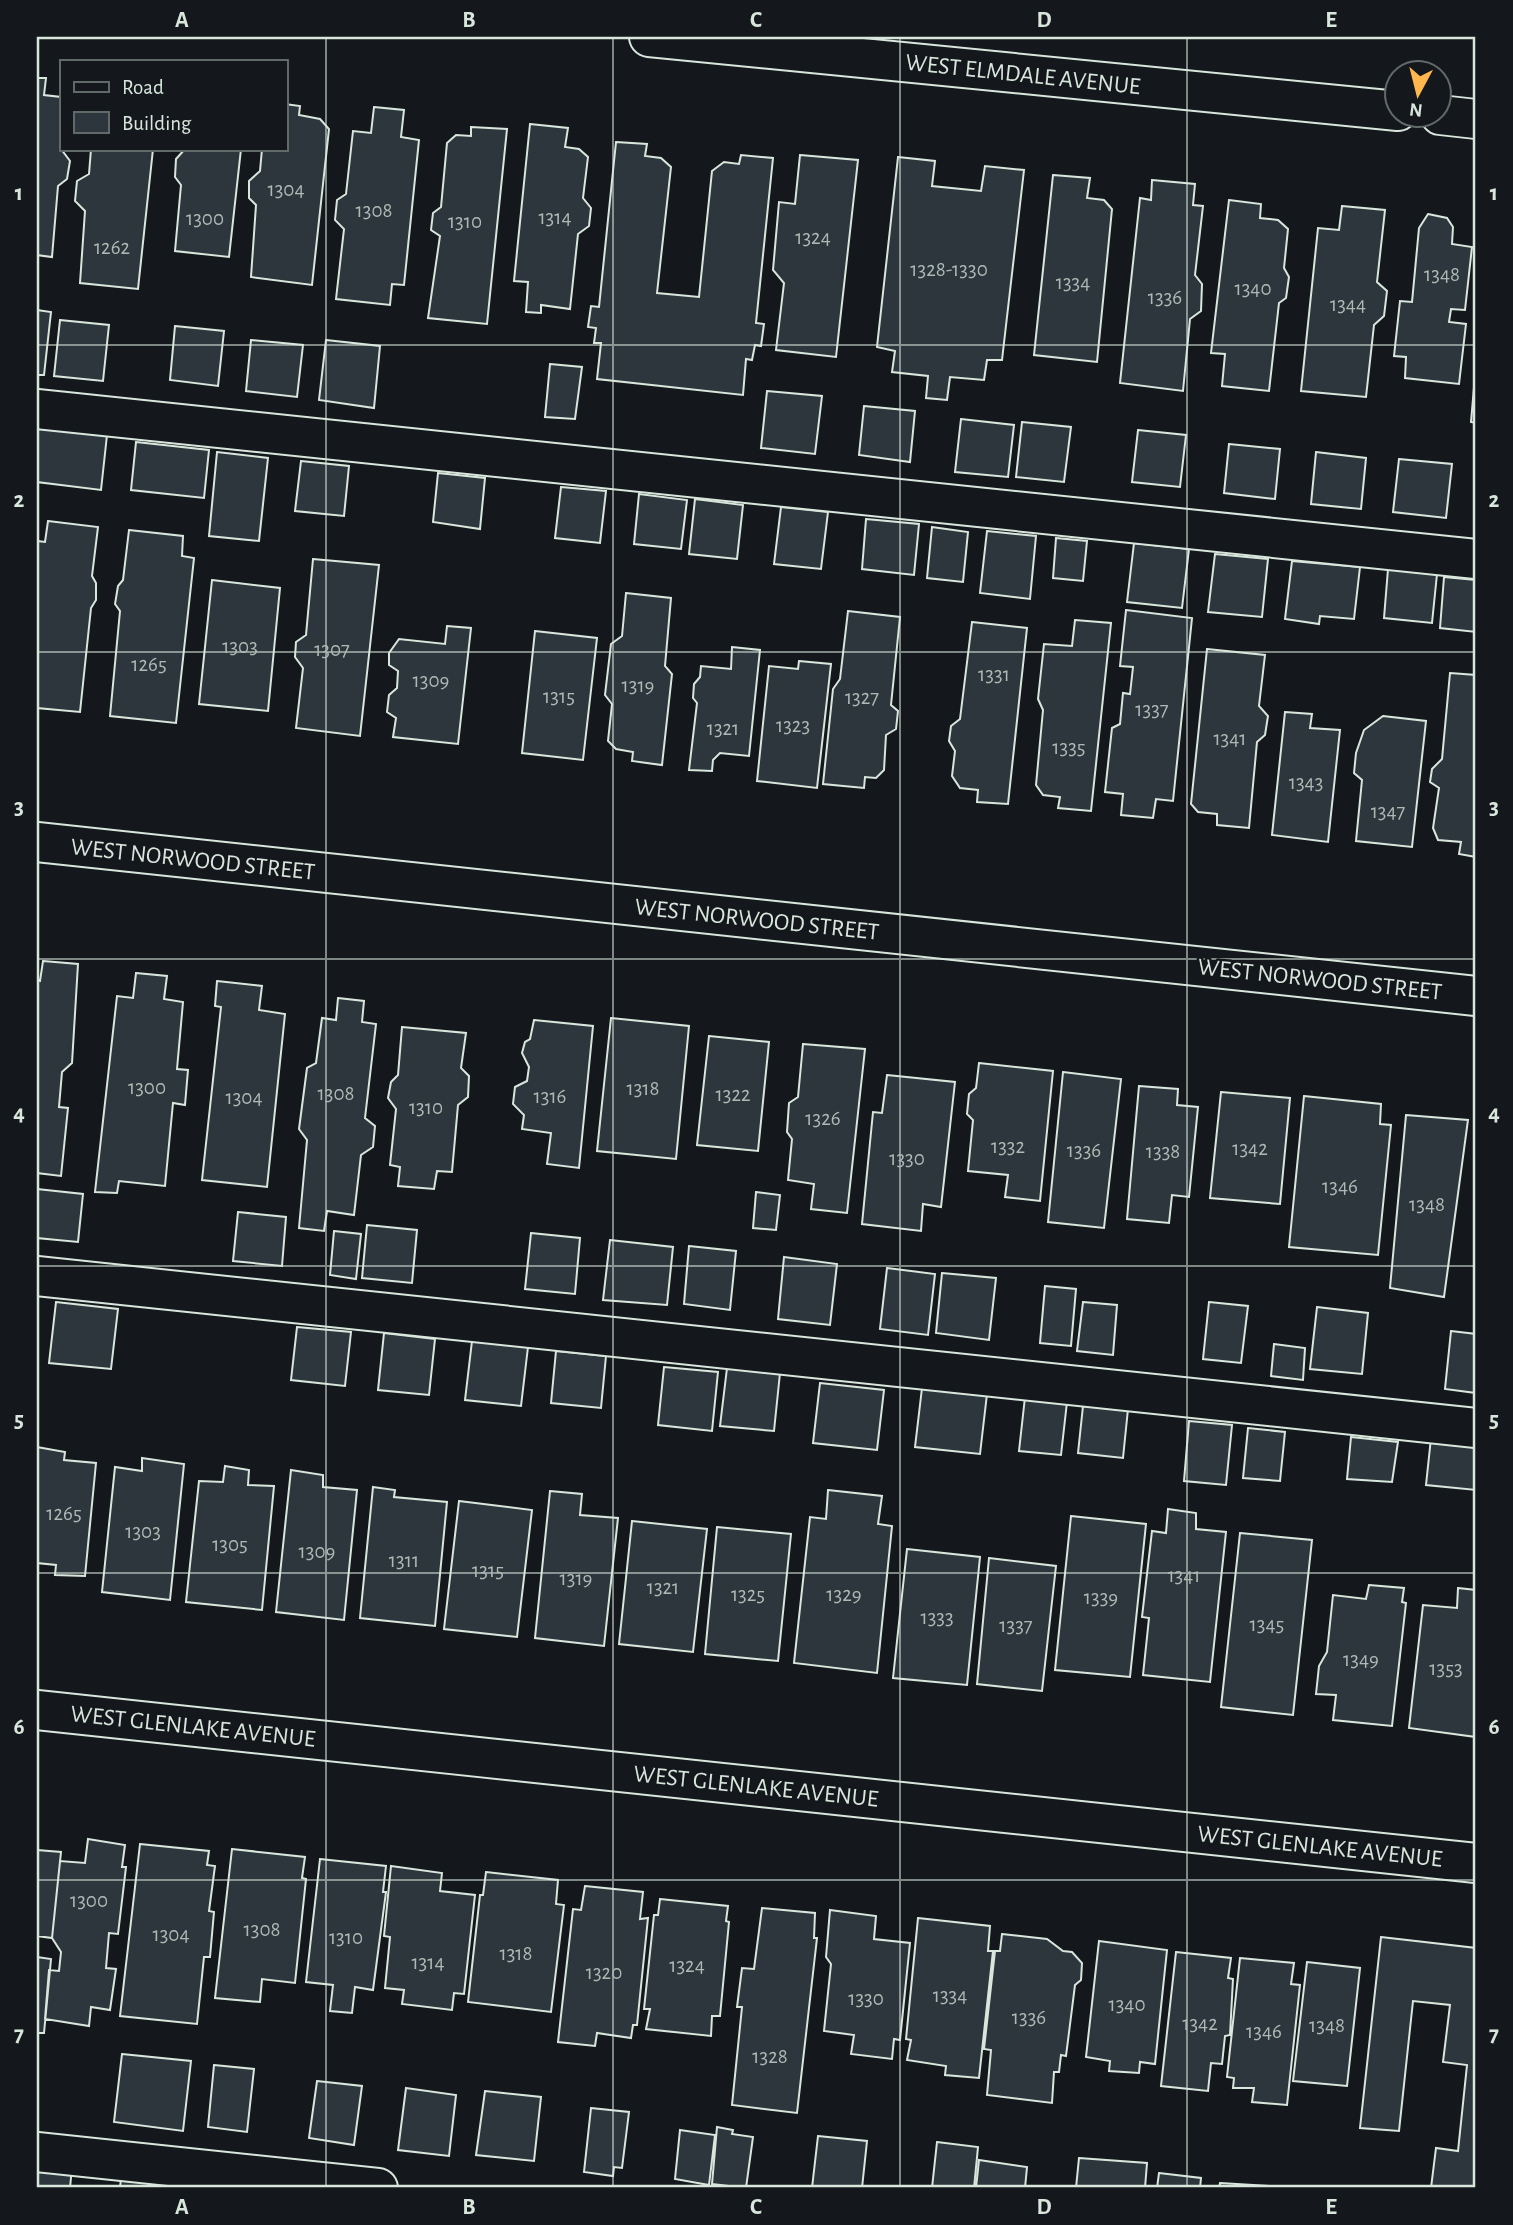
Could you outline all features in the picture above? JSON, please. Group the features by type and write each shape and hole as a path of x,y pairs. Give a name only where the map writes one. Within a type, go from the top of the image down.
{"street":[{"name":"WEST ELMDALE AVENUE","path":"649,37 1384,110"},
{"path":"1454,117 1476,119"},
{"path":"37,409 1476,559"},
{"name":"WEST NORWOOD STREET","path":"37,842 1476,996"},
{"path":"37,1276 1476,1428"},
{"name":"WEST GLENLAKE AVENUE","path":"37,1710 1476,1863"},
{"path":"37,2152 378,2188"}],"building":[{"path":"37,78 46,78 44,95 60,97 60,150 70,161 67,179 58,186 52,257 37,255"},
{"path":"287,104 300,106 299,115 320,119 329,129 312,285 251,277 256,205 249,198 249,181 260,171 262,150 287,150"},
{"path":"374,107 404,110 401,137 419,140 404,285 392,284 390,305 336,299 344,229 335,220 337,200 346,194 353,131 371,133"},
{"path":"530,124 568,128 565,147 579,149 588,157 583,198 591,208 589,226 578,234 570,309 541,305 541,313 526,312 528,282 514,281"},
{"path":"471,127 507,129 487,324 428,318 440,236 431,230 433,213 441,207 447,143 456,135 471,136"},
{"path":"616,142 647,144 645,156 661,158 671,167 657,293 699,297 712,171 724,162 739,164 741,155 773,158 756,323 764,324 761,346 755,345 752,360 746,359 743,395 597,379 601,343 594,343 596,328 588,327 591,306 599,307"},
{"path":"91,150 153,150 138,289 80,283 85,211 75,201 77,181 89,174"},
{"path":"184,150 241,150 229,257 175,251 181,185 175,177 176,159"},
{"path":"800,155 858,160 836,357 776,350 784,283 773,270 779,202 795,204"},
{"path":"898,157 935,161 932,186 981,191 985,166 1024,170 1002,360 987,360 984,380 950,377 947,400 926,398 928,376 892,372 895,351 877,347"},
{"path":"1053,175 1090,178 1087,198 1104,200 1112,209 1097,362 1034,355"},
{"path":"1152,180 1195,184 1193,205 1203,206 1195,275 1202,284 1201,311 1190,319 1183,391 1120,383 1140,198 1151,200"},
{"path":"1229,200 1261,204 1260,218 1278,220 1288,229 1284,268 1289,277 1286,298 1279,303 1269,391 1222,386 1225,354 1211,353"},
{"path":"1342,206 1385,210 1377,282 1387,291 1384,316 1374,325 1366,397 1301,391 1318,228 1339,230"},
{"path":"1428,214 1447,218 1453,227 1452,244 1472,247 1465,310 1451,309 1449,322 1466,324 1459,384 1405,378 1406,357 1394,356 1400,301 1412,302 1419,228"},
{"path":"37,310 51,312 44,375 37,375"},
{"path":"60,320 109,325 103,381 54,376"},
{"path":"175,326 224,331 218,386 170,380"},
{"path":"251,340 303,345 297,397 246,391"},
{"path":"326,340 380,346 374,408 319,400"},
{"path":"550,364 582,367 575,419 545,417"},
{"path":"1476,364 1476,423 1471,422"},
{"path":"767,391 822,396 815,454 761,448"},
{"path":"864,406 915,411 910,462 859,455"},
{"path":"961,419 1014,425 1008,477 955,472"},
{"path":"1022,422 1071,427 1064,482 1016,477"},
{"path":"37,428 107,435 101,490 37,482"},
{"path":"1138,430 1186,435 1180,487 1132,482"},
{"path":"136,442 209,450 204,498 131,490"},
{"path":"1229,444 1280,449 1275,499 1224,493"},
{"path":"217,452 268,458 259,541 209,536"},
{"path":"1316,452 1366,458 1361,509 1311,504"},
{"path":"1399,459 1452,464 1446,518 1393,512"},
{"path":"301,461 349,466 344,516 295,511"},
{"path":"438,473 485,478 480,529 433,522"},
{"path":"561,487 606,491 600,543 555,538"},
{"path":"639,494 687,500 681,549 634,544"},
{"path":"695,499 743,505 737,559 689,554"},
{"path":"781,507 828,512 821,569 774,564"},
{"path":"866,519 919,524 914,575 862,569"},
{"path":"48,521 98,527 92,576 96,583 96,600 91,608 80,712 37,708 37,541 45,542"},
{"path":"932,527 968,532 963,582 927,578"},
{"path":"129,530 183,536 182,556 194,558 176,723 110,716 120,611 115,604 118,586 123,580"},
{"path":"987,531 1036,536 1030,599 980,593"},
{"path":"1056,538 1087,541 1083,581 1053,578"},
{"path":"1134,543 1189,549 1182,608 1127,602"},
{"path":"1215,554 1268,559 1262,617 1208,612"},
{"path":"313,559 379,565 360,736 296,728 303,668 295,657 296,642 306,635"},
{"path":"1292,561 1360,567 1354,619 1320,616 1319,624 1285,619"},
{"path":"1388,569 1437,574 1432,623 1384,618"},
{"path":"1444,577 1476,580 1476,632 1440,628"},
{"path":"212,580 280,588 268,711 199,704"},
{"path":"626,593 671,598 665,666 672,674 662,765 632,761 633,752 616,749 608,741 612,704 605,695 611,644 622,636"},
{"path":"1126,610 1192,618 1173,801 1156,799 1153,818 1121,815 1123,794 1105,792 1112,728 1120,724 1123,693 1130,694 1133,667 1120,666"},
{"path":"848,611 900,617 891,705 898,711 896,729 886,735 884,770 876,778 865,777 864,788 823,784 833,689 840,679"},
{"path":"1075,620 1111,623 1091,811 1058,808 1060,797 1043,795 1036,785 1043,710 1038,699 1044,644 1072,646"},
{"path":"972,622 1027,628 1008,804 977,802 978,790 960,788 952,776 955,751 949,741 951,726 960,719"},
{"path":"447,626 471,628 458,744 393,737 396,718 387,712 389,695 397,688 398,671 389,665 389,653 399,639 445,644"},
{"path":"535,631 597,638 583,760 522,753"},
{"path":"732,647 760,650 749,756 720,753 713,760 712,771 689,770 697,703 693,698 694,684 700,677 701,666 731,669"},
{"path":"1207,649 1265,655 1259,706 1268,716 1265,735 1257,742 1249,828 1217,825 1217,814 1198,812 1191,804"},
{"path":"799,661 831,664 817,788 757,781 769,666 798,669"},
{"path":"1450,673 1476,675 1476,857 1459,854 1461,842 1438,840 1433,828 1439,788 1430,782 1432,769 1442,759"},
{"path":"1285,712 1312,714 1310,728 1340,730 1328,842 1272,835"},
{"path":"1383,716 1426,721 1412,847 1356,841 1362,780 1354,773 1356,753 1364,730"},
{"path":"43,961 78,964 72,1063 62,1072 59,1107 68,1108 61,1176 37,1173 37,980 40,981"},
{"path":"136,973 167,976 164,999 183,1002 177,1069 188,1070 185,1105 173,1103 165,1186 119,1181 117,1193 95,1192 117,996 133,998"},
{"path":"217,981 262,986 259,1010 285,1014 267,1187 202,1180 221,1007 215,1006"},
{"path":"338,998 364,1001 362,1022 376,1024 365,1118 375,1126 373,1147 361,1155 354,1215 327,1211 324,1231 299,1228 307,1140 299,1129 307,1068 316,1063 322,1018 336,1020"},
{"path":"611,1018 689,1026 676,1159 597,1151"},
{"path":"534,1020 593,1026 579,1168 547,1164 551,1133 522,1129 524,1115 513,1104 515,1087 527,1081 529,1067 522,1053 525,1042 530,1039"},
{"path":"402,1027 466,1033 461,1068 469,1076 468,1097 458,1105 452,1172 437,1171 434,1189 398,1186 400,1167 390,1165 396,1109 388,1098 391,1082 398,1075"},
{"path":"709,1036 769,1042 758,1151 697,1145"},
{"path":"803,1044 865,1049 847,1213 811,1209 814,1184 788,1180 792,1139 787,1132 789,1103 798,1097"},
{"path":"979,1063 1053,1071 1040,1201 1005,1197 1008,1175 968,1171 973,1120 967,1114 969,1094 976,1088"},
{"path":"1063,1072 1121,1079 1104,1228 1048,1222"},
{"path":"887,1075 955,1082 941,1207 923,1204 921,1231 862,1224 873,1112 882,1113"},
{"path":"1139,1086 1178,1089 1177,1105 1198,1107 1189,1197 1172,1195 1169,1223 1127,1219"},
{"path":"1221,1092 1290,1098 1280,1204 1210,1198"},
{"path":"1304,1096 1381,1104 1380,1124 1391,1125 1378,1255 1289,1247"},
{"path":"1406,1115 1468,1120 1444,1297 1390,1288"},
{"path":"37,1189 83,1194 78,1242 37,1238"},
{"path":"756,1192 780,1195 776,1230 753,1228"},
{"path":"238,1212 286,1217 282,1266 233,1261"},
{"path":"367,1225 417,1230 412,1283 362,1278"},
{"path":"334,1231 361,1234 356,1279 330,1275"},
{"path":"531,1233 580,1238 575,1294 525,1289"},
{"path":"610,1240 673,1247 667,1305 603,1300"},
{"path":"689,1246 736,1251 730,1310 684,1304"},
{"path":"784,1257 837,1264 830,1325 778,1319"},
{"path":"887,1268 935,1274 928,1335 880,1329"},
{"path":"942,1273 996,1278 989,1340 936,1333"},
{"path":"1045,1286 1076,1289 1071,1346 1040,1343"},
{"path":"56,1302 118,1309 111,1369 49,1363"},
{"path":"1083,1302 1117,1305 1113,1355 1077,1351"},
{"path":"1209,1302 1248,1306 1241,1363 1203,1359"},
{"path":"1317,1307 1368,1313 1362,1374 1310,1369"},
{"path":"297,1327 351,1332 345,1386 291,1380"},
{"path":"1451,1331 1476,1334 1476,1393 1445,1389"},
{"path":"384,1333 435,1339 429,1395 378,1390"},
{"path":"472,1341 528,1347 521,1406 465,1400"},
{"path":"1274,1344 1305,1348 1303,1380 1271,1376"},
{"path":"556,1351 606,1356 601,1408 551,1403"},
{"path":"664,1367 718,1372 712,1431 658,1425"},
{"path":"727,1368 780,1373 774,1431 720,1426"},
{"path":"820,1383 884,1390 877,1450 813,1443"},
{"path":"922,1388 987,1394 980,1454 915,1447"},
{"path":"1025,1397 1067,1402 1061,1455 1019,1451"},
{"path":"1083,1406 1128,1409 1123,1458 1078,1453"},
{"path":"1189,1421 1232,1425 1226,1485 1184,1481"},
{"path":"1248,1428 1285,1432 1280,1481 1243,1478"},
{"path":"1351,1437 1398,1442 1392,1482 1347,1479"},
{"path":"1431,1438 1476,1443 1476,1490 1426,1485"},
{"path":"37,1447 65,1452 64,1460 96,1463 85,1576 55,1575 56,1565 37,1563"},
{"path":"142,1458 184,1464 170,1600 102,1592 115,1467 142,1471"},
{"path":"225,1466 249,1470 248,1485 274,1486 262,1610 186,1602 199,1481 223,1482"},
{"path":"291,1470 323,1475 323,1487 357,1490 344,1620 276,1612"},
{"path":"373,1487 395,1490 394,1497 447,1502 435,1626 360,1618"},
{"path":"828,1490 882,1496 878,1524 892,1526 877,1673 794,1663 810,1517 826,1519"},
{"path":"550,1491 582,1494 580,1515 618,1518 604,1646 535,1638"},
{"path":"459,1501 532,1510 517,1637 444,1629"},
{"path":"1168,1509 1196,1513 1196,1529 1226,1532 1210,1682 1143,1675 1149,1618 1142,1617 1152,1531 1166,1533"},
{"path":"1071,1516 1146,1524 1130,1677 1055,1670"},
{"path":"632,1521 707,1529 693,1652 619,1644"},
{"path":"717,1527 791,1534 778,1661 705,1654"},
{"path":"1240,1533 1312,1540 1293,1715 1221,1707"},
{"path":"907,1549 980,1557 967,1685 893,1678"},
{"path":"989,1558 1056,1566 1042,1691 977,1684"},
{"path":"1369,1585 1404,1588 1402,1602 1406,1603 1392,1726 1333,1720 1336,1695 1316,1694 1319,1666 1327,1652 1333,1595 1366,1599"},
{"path":"1458,1588 1476,1590 1476,1737 1409,1728 1423,1605 1457,1608"},
{"path":"88,1839 125,1845 122,1867 126,1867 118,1934 109,1933 106,1968 116,1969 110,2010 91,2007 89,2026 45,2019 49,1970 59,1971 61,1952 52,1938 60,1861 85,1863"},
{"path":"140,1844 209,1851 207,1865 215,1866 209,1911 214,1912 210,1957 204,1957 197,2024 120,2016"},
{"path":"232,1849 305,1857 302,1878 306,1879 295,1983 262,1979 260,2002 215,1998"},
{"path":"37,1850 61,1852 52,1938 37,1936"},
{"path":"320,1859 386,1866 383,1892 386,1892 373,1990 355,1987 352,2013 330,2011 333,1985 306,1982"},
{"path":"391,1866 442,1873 440,1891 475,1895 464,1994 454,1993 452,2010 402,2004 404,1990 385,1988 390,1937 384,1936"},
{"path":"486,1872 558,1880 556,1904 564,1905 551,2012 468,2002 480,1895 483,1895"},
{"path":"585,1886 643,1892 640,1919 648,1918 637,2025 633,2025 631,2038 597,2033 595,2046 558,2042 573,1909 581,1910"},
{"path":"660,1899 728,1906 726,1921 729,1922 720,2016 712,2016 711,2036 646,2029 650,2009 644,2009 654,1915 658,1915"},
{"path":"762,1908 815,1913 814,1938 817,1938 797,2113 732,2105 742,2007 737,2007 742,1968 754,1969"},
{"path":"830,1910 876,1916 874,1939 910,1943 900,2040 894,2039 892,2059 851,2054 854,2035 824,2031 831,1964 826,1957"},
{"path":"918,1918 990,1926 988,1951 993,1951 979,2078 945,2075 946,2066 907,2060 911,2040 906,2039"},
{"path":"1002,1934 1047,1939 1063,1951 1072,1952 1082,1963 1081,1980 1075,1985 1066,2056 1061,2055 1059,2072 1054,2072 1052,2103 987,2095 991,2050 984,2049 995,1951 1000,1951"},
{"path":"1381,1937 1476,1948 1476,2188 1431,2188 1436,2148 1458,2151 1467,2065 1443,2062 1450,2005 1413,2001 1399,2131 1360,2128"},
{"path":"1099,1941 1167,1950 1155,2064 1140,2062 1139,2073 1109,2071 1110,2061 1086,2057"},
{"path":"1176,1952 1231,1958 1228,1978 1233,1979 1230,2035 1225,2036 1222,2064 1211,2063 1208,2091 1161,2086"},
{"path":"37,1957 51,1959 44,2033 37,2033"},
{"path":"1240,1958 1294,1963 1291,1984 1300,1985 1287,2105 1252,2102 1254,2088 1233,2088 1234,2078 1227,2077"},
{"path":"1307,1962 1360,1968 1347,2086 1293,2081"},
{"path":"122,2054 191,2061 183,2131 114,2122"},
{"path":"214,2065 254,2069 247,2132 208,2127"},
{"path":"317,2081 362,2086 354,2145 309,2138"},
{"path":"406,2088 456,2095 449,2156 398,2150"},
{"path":"485,2091 541,2097 534,2161 476,2155"},
{"path":"591,2108 629,2112 622,2168 614,2167 613,2176 584,2172"},
{"path":"717,2127 733,2130 732,2134 753,2137 746,2188 712,2184"},
{"path":"680,2130 715,2135 709,2185 675,2179"},
{"path":"818,2136 867,2141 862,2188 812,2188"},
{"path":"937,2142 978,2147 974,2188 932,2188"},
{"path":"1079,2158 1147,2163 1145,2188 1076,2188"},
{"path":"979,2160 1027,2167 1025,2188 976,2188"},
{"path":"37,2164 72,2167 70,2188 37,2188"},
{"path":"1159,2173 1201,2178 1200,2188 1157,2188"},
{"path":"121,2178 183,2185 182,2188 120,2188"},
{"path":"1220,2183 1269,2186 1269,2188 1219,2188"}]}
